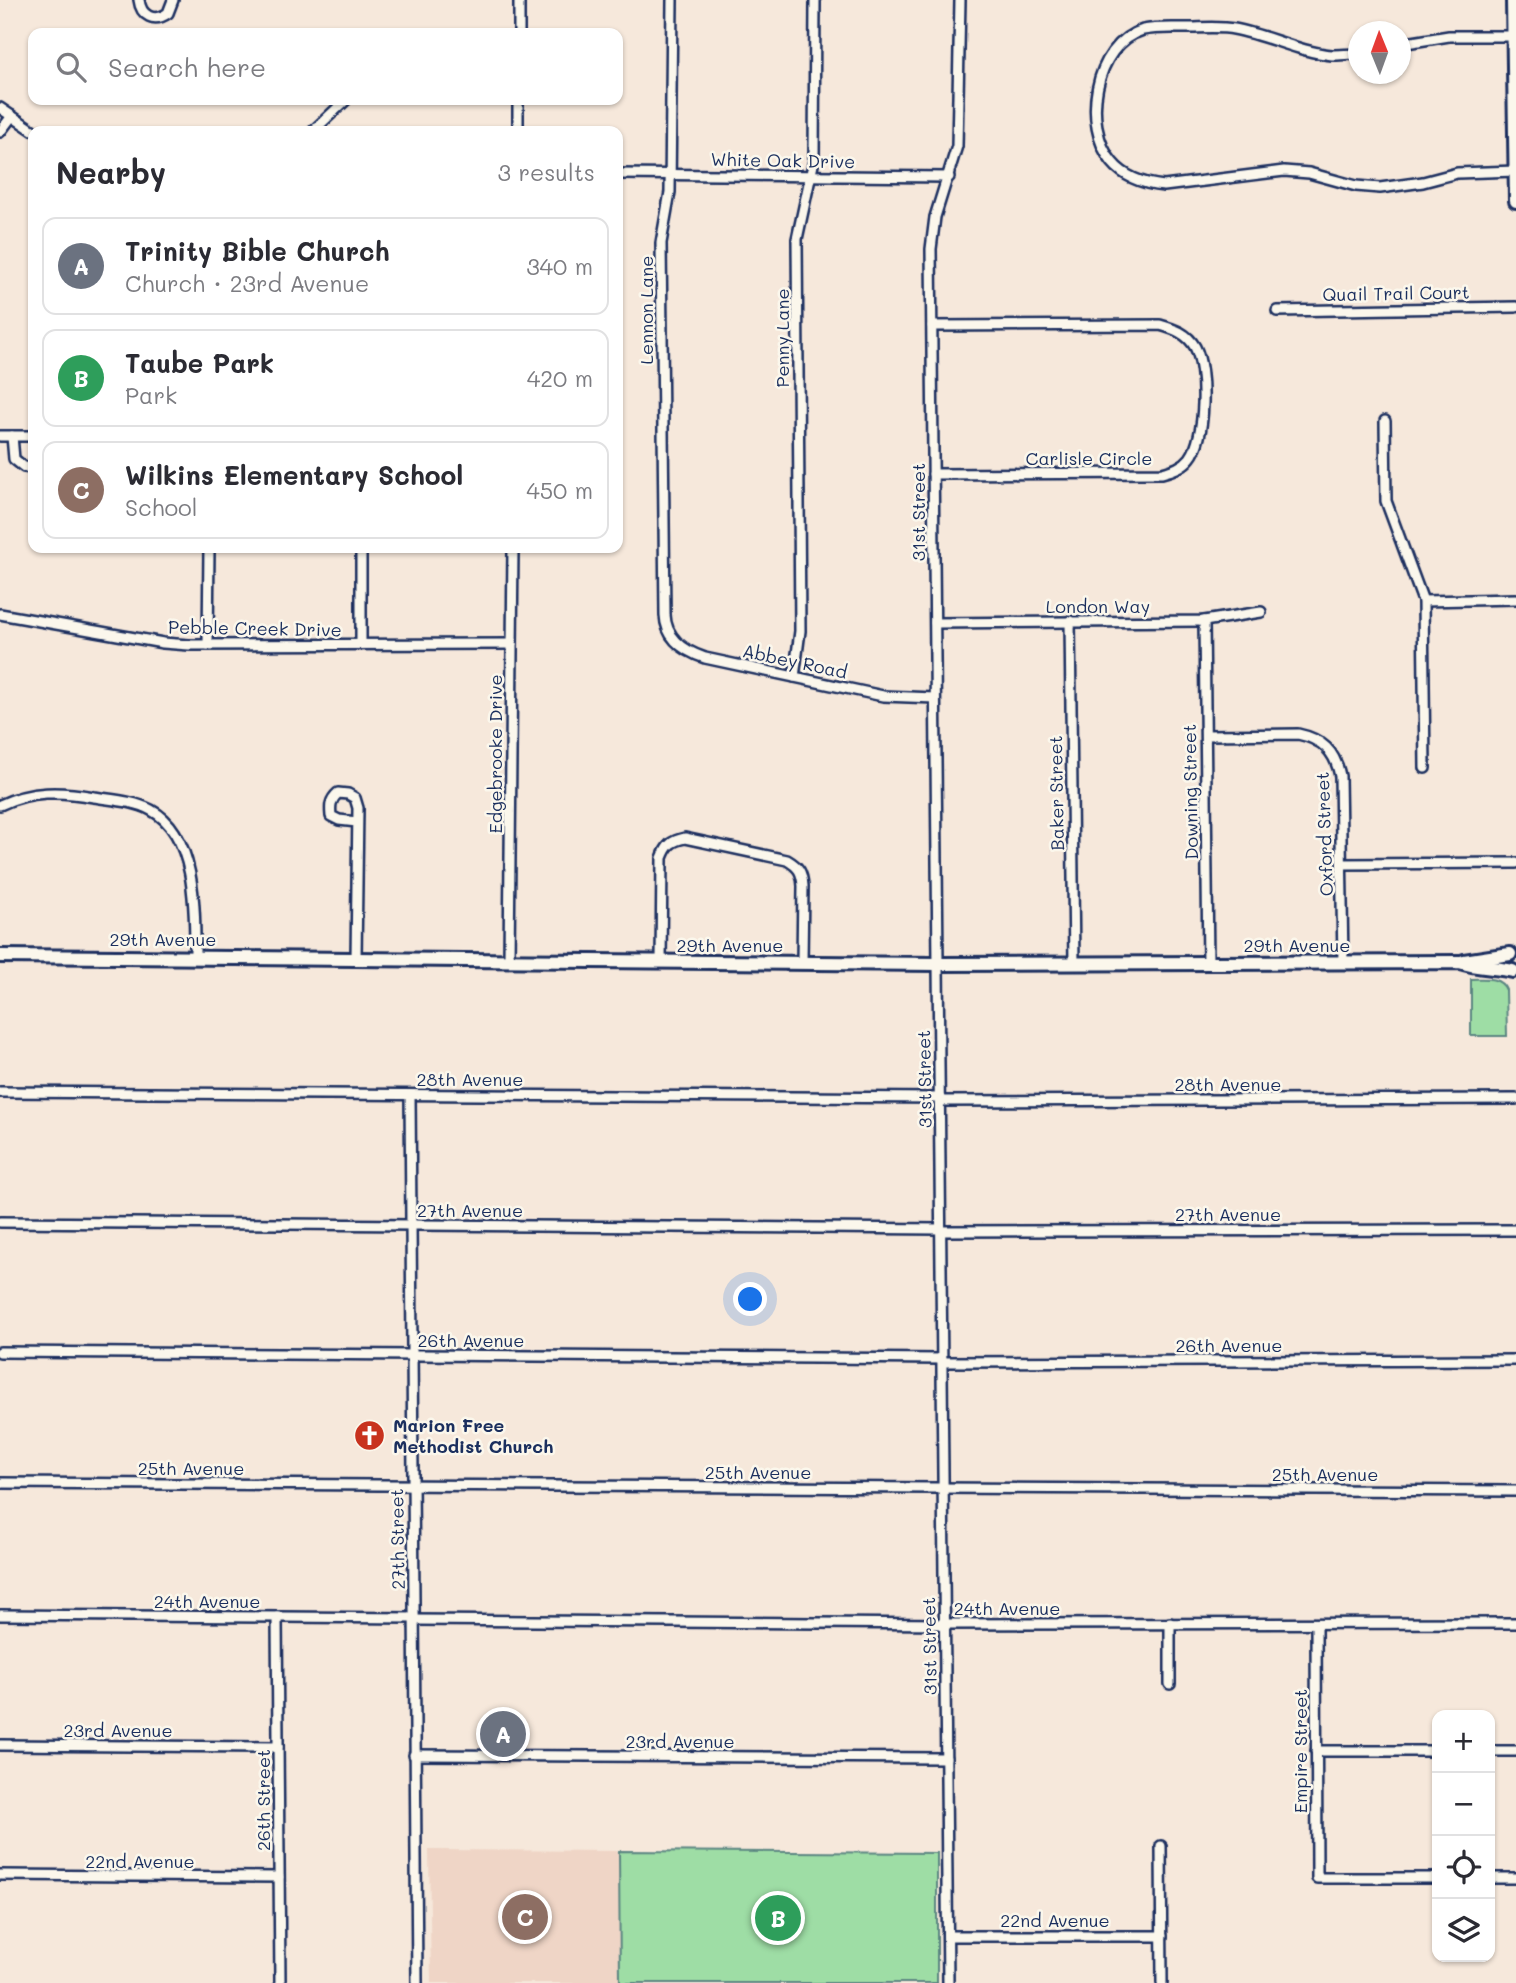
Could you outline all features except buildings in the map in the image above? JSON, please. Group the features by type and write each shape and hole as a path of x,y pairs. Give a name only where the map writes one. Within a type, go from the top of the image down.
{"street":[{"path":"129,0 139,4 147,16 158,18 168,13 173,0"},
{"path":"519,0 519,28"},
{"name":"Lennon Lane","path":"665,621 662,243 670,174 672,0"},
{"name":"Penny Lane","path":"794,677 800,631 797,239 814,160 815,0"},
{"path":"949,177 954,163 958,132 960,0"},
{"path":"1513,0 1516,201"},
{"path":"1348,54 1332,55 1230,28 1142,30 1122,43 1108,59 1099,80 1097,127 1103,146 1112,162 1128,176 1164,186 1284,170 1309,173 1356,186 1380,188 1412,184 1457,173 1516,171"},
{"path":"1411,42 1448,36 1515,36"},
{"path":"318,126 341,105"},
{"path":"518,105 518,126"},
{"path":"0,108 28,127"},
{"path":"0,132 12,116"},
{"name":"White Oak Drive","path":"623,174 949,177"},
{"name":"31st Street","path":"948,1983 932,232 949,177"},
{"name":"Quail Trail Court","path":"1277,311 1516,307"},
{"name":"Carlisle Circle","path":"932,326 1160,325 1179,330 1194,346 1201,365 1201,424 1198,442 1190,458 1177,469 1162,473 933,474"},
{"path":"1385,421 1386,501 1423,601 1425,768"},
{"path":"0,436 28,436"},
{"path":"12,436 15,459 28,467"},
{"path":"208,645 209,553"},
{"path":"361,553 361,644"},
{"name":"Edgebrooke Drive","path":"509,960 513,553"},
{"path":"1423,601 1516,599"},
{"name":"London Way","path":"934,623 1204,621 1261,612"},
{"name":"Pebble Creek Drive","path":"0,614 163,643 512,643"},
{"name":"Abbey Road","path":"665,621 678,645 689,653 883,696 935,698"},
{"name":"Baker Street","path":"1070,621 1074,964"},
{"name":"Downing Street","path":"1204,621 1208,963"},
{"name":"Oxford Street","path":"1206,735 1298,734 1312,737 1333,754 1340,776 1343,962"},
{"path":"0,805 44,792 68,792 138,804 165,820 182,848 188,868 193,896 195,957"},
{"path":"356,958 357,822"},
{"path":"661,962 662,858 673,840 685,838 787,860 796,865 802,874 803,886 803,962"},
{"path":"1342,864 1516,863"},
{"path":"1514,949 1508,963 1514,973"},
{"name":"29th Avenue","path":"1460,962 1514,949"},
{"name":"29th Avenue","path":"0,956 938,964 1460,962 1472,966 1497,967 1514,973"},
{"name":"28th Avenue","path":"0,1092 940,1099 1516,1099"},
{"name":"27th Street","path":"410,1095 417,1983"},
{"name":"27th Avenue","path":"0,1222 941,1230 1516,1230"},
{"name":"26th Avenue","path":"0,1352 942,1360 1516,1360"},
{"name":"25th Avenue","path":"0,1483 1516,1491"},
{"name":"24th Avenue","path":"0,1615 945,1624 1516,1623"},
{"name":"26th Street","path":"277,1617 281,1983"},
{"path":"1170,1623 1170,1684"},
{"name":"Empire Street","path":"1316,1624 1317,1878 1432,1878"},
{"name":"23rd Avenue","path":"0,1745 278,1747"},
{"path":"1316,1751 1432,1751"},
{"path":"1495,1751 1516,1751"},
{"name":"23rd Avenue","path":"414,1755 946,1758"},
{"path":"1161,1846 1162,1983"},
{"name":"22nd Avenue","path":"0,1875 279,1877"},
{"path":"1495,1878 1516,1878"},
{"name":"22nd Avenue","path":"948,1936 1162,1936"}],"shaded area":[{"path":"429,1850 619,1851 620,1983 431,1983"}],"green space":[{"path":"1471,979 1491,979 1500,982 1506,990 1507,1036 1471,1036"},
{"path":"619,1851 937,1853 937,1983 620,1983"}],"place":[{"name":"Marion Free Methodist Church","path":"370,1435"},
{"name":"Trinity Bible Church","path":"503,1734"},
{"name":"Wilkins Elementary School","path":"525,1917"},
{"name":"Taube Park","path":"778,1918"}]}
